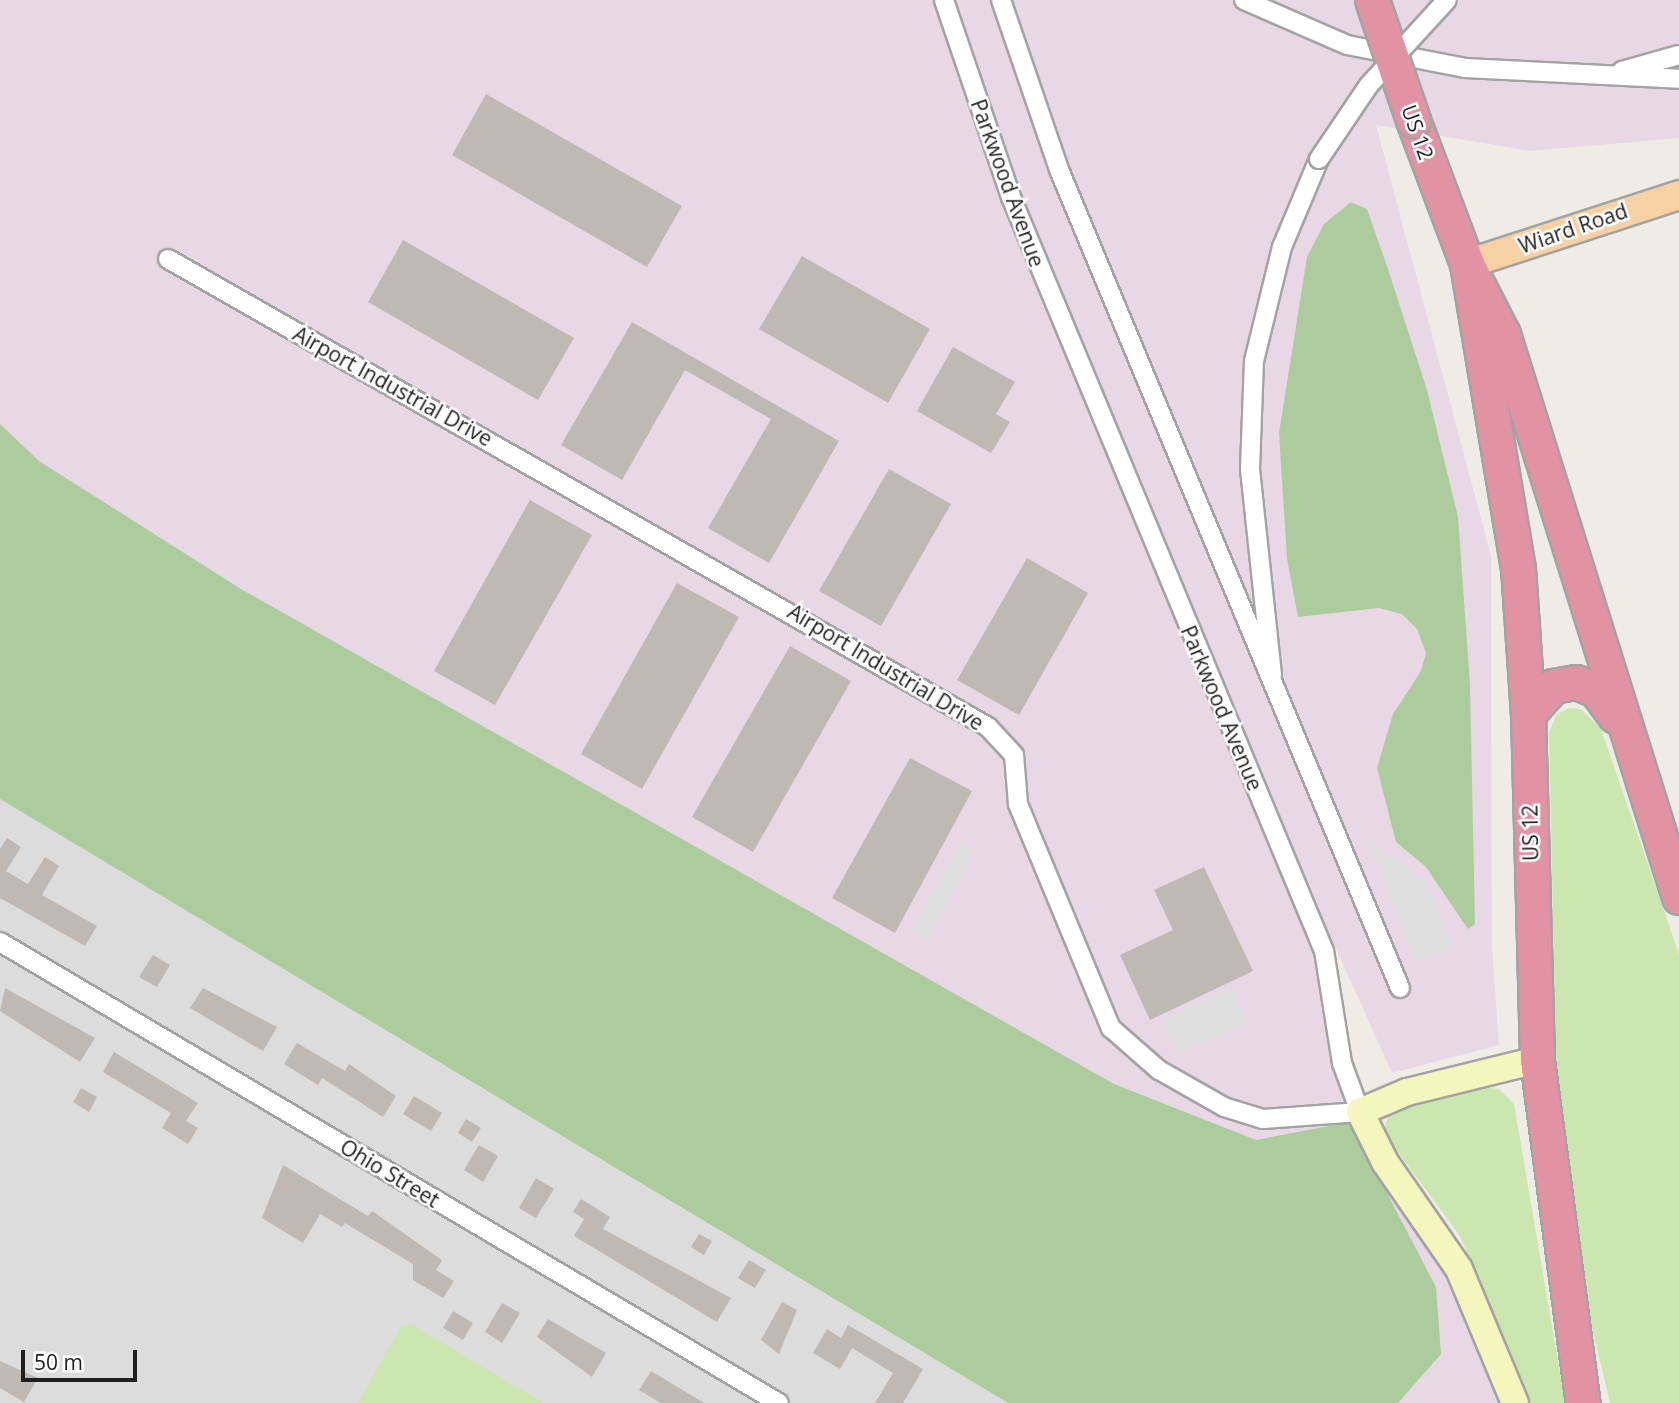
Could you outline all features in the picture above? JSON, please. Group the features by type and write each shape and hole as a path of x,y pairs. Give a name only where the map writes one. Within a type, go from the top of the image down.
{"highway":[{"name":"US 12","path":"1372,0 1467,264 1503,334 1627,740 1679,897"},
{"name":"US 12","path":"1467,264 1518,568 1528,714 1537,1060 1583,1403"},
{"path":"1528,714 1553,687 1586,685 1607,701 1627,740"}],"main road":[{"name":"Wiard Road","path":"1467,264 1679,195"}],"street":[{"name":"Parkwood Avenue","path":"944,0 1011,197 1324,951 1342,1063 1360,1112 1385,1162 1459,1269 1515,1403"},
{"path":"1001,0 1060,172 1400,988"},
{"path":"1244,0 1347,45 1465,68 1679,79"},
{"path":"1273,688 1250,469 1254,361 1282,247 1320,159 1369,85 1447,0"},
{"path":"1609,75 1679,55"},
{"name":"Airport Industrial Drive","path":"168,259 988,727 1014,755 1018,804 1111,1028 1159,1070 1224,1107 1263,1119 1360,1112 1407,1092 1537,1060"},
{"name":"Ohio Street","path":"0,942 779,1403"}],"shaded area":[{"path":"0,0 1679,0 1679,138 1530,151 1376,125 1491,556 1492,947 1499,1045 1392,1073 1154,546 1318,963 1330,1045 1441,1254 1506,1403 1008,1403 0,799"},
{"path":"0,799 879,1326 1008,1403 0,1403"},
{"path":"1370,841 1426,881 1453,948 1415,962"},
{"path":"960,843 976,852 928,940 912,931"},
{"path":"1233,989 1247,1024 1176,1053 1162,1018"}],"green space":[{"path":"1351,202 1367,209 1388,269 1427,390 1458,517 1470,685 1475,924 1468,929 1426,867 1396,842 1377,768 1393,714 1421,671 1426,653 1417,629 1402,614 1379,608 1298,617 1287,559 1279,433 1307,257 1324,224"},
{"path":"0,424 39,461 241,589 1114,1084 1256,1140 1350,1122 1436,1287 1441,1354 1398,1403 1008,1403 0,799"},
{"path":"1569,708 1581,709 1601,729 1679,954 1679,1403 1610,1403 1572,1244 1556,1055 1549,733 1556,715"},
{"path":"1472,1086 1499,1089 1514,1104 1565,1403 1531,1403 1460,1236 1383,1132 1391,1108"},
{"path":"411,1324 543,1403 358,1403 401,1326"}],"building":[{"path":"486,94 682,206 647,267 452,155"},
{"path":"403,240 574,338 538,400 368,302"},
{"path":"802,256 930,329 888,403 759,329"},
{"path":"632,322 839,441 769,563 708,528 771,419 685,370 622,480 561,445"},
{"path":"953,347 1015,382 996,414 1010,422 991,453 917,411"},
{"path":"889,469 951,504 881,626 819,591"},
{"path":"530,500 592,535 495,705 434,671"},
{"path":"1027,558 1088,593 1019,715 957,680"},
{"path":"677,583 739,617 642,789 581,754"},
{"path":"790,646 851,681 753,852 692,817"},
{"path":"910,758 972,791 895,933 832,898"},
{"path":"7,838 21,847 6,871 28,884 45,857 59,866 42,895 97,926 85,946 0,898 0,849"},
{"path":"1204,867 1253,971 1150,1020 1120,955 1173,930 1154,890"},
{"path":"153,955 170,965 157,987 139,977"},
{"path":"5,988 95,1038 80,1062 0,1011"},
{"path":"203,988 277,1027 263,1051 190,1008"},
{"path":"297,1043 345,1071 349,1064 396,1096 383,1117 322,1078 318,1085 284,1064"},
{"path":"114,1052 198,1103 186,1121 198,1128 188,1144 162,1128 171,1113 103,1072"},
{"path":"81,1088 97,1097 89,1112 73,1102"},
{"path":"414,1096 442,1113 431,1131 403,1114"},
{"path":"466,1119 481,1128 472,1142 458,1133"},
{"path":"479,1145 498,1156 483,1182 464,1170"},
{"path":"283,1165 368,1216 372,1211 442,1260 436,1270 454,1281 443,1298 413,1280 413,1264 345,1223 342,1227 320,1214 303,1243 262,1218"},
{"path":"536,1178 554,1189 536,1218 519,1208"},
{"path":"581,1199 610,1217 603,1229 731,1298 717,1322 574,1236 584,1219 573,1212"},
{"path":"699,1234 712,1241 704,1255 691,1247"},
{"path":"749,1260 766,1270 755,1288 738,1278"},
{"path":"782,1302 797,1310 779,1354 761,1340"},
{"path":"502,1303 520,1313 502,1343 485,1332"},
{"path":"453,1311 473,1323 463,1340 443,1328"},
{"path":"548,1319 606,1353 592,1377 537,1337"},
{"path":"848,1325 923,1369 903,1403 875,1403 893,1373 852,1348 840,1369 813,1353 827,1329 841,1338"},
{"path":"0,1361 38,1378 24,1402 0,1388"},
{"path":"651,1371 704,1403 661,1403 639,1390"}]}
